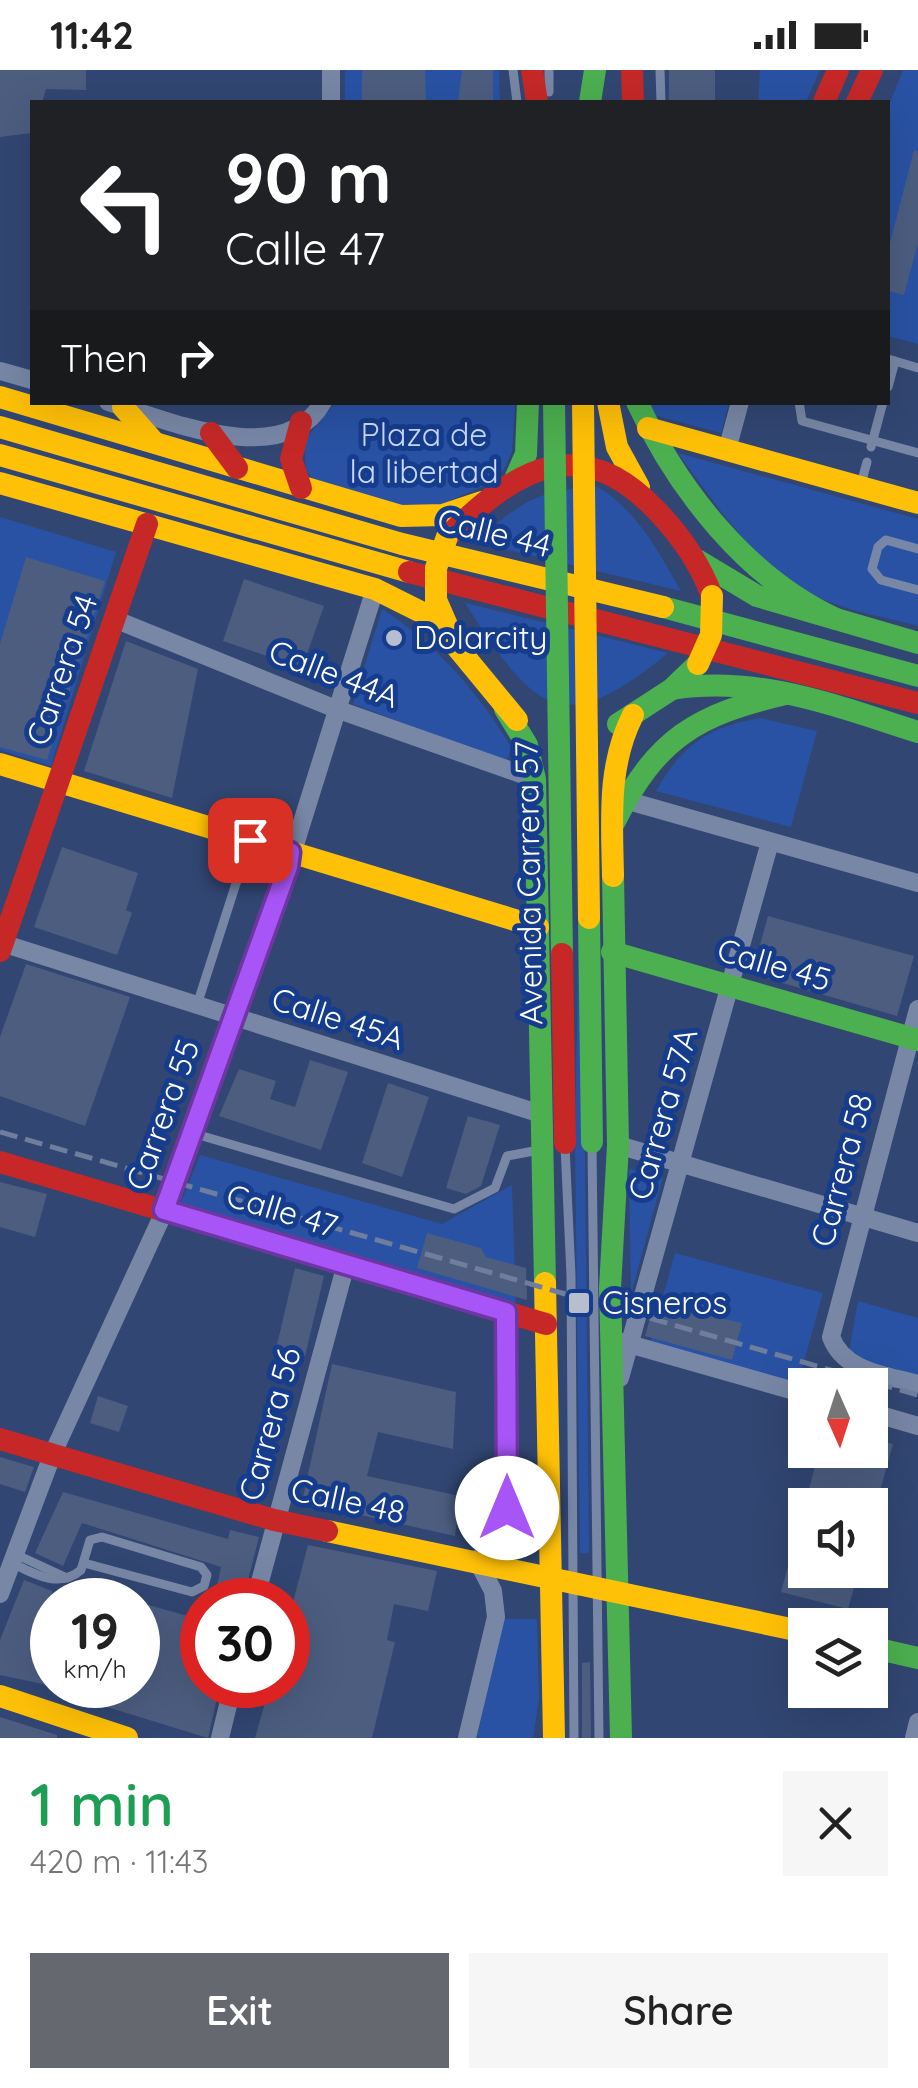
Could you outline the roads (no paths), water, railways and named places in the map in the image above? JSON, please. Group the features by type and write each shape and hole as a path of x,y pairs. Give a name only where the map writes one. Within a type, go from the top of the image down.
{"main road":[{"path":"524,100 528,70"},
{"path":"528,70 537,100"},
{"path":"590,100 598,70"},
{"path":"598,70 601,100"},
{"path":"632,70 632,100"},
{"path":"825,100 838,70"},
{"path":"859,100 872,70"},
{"name":"Calle 44","path":"0,397 301,488 416,518 444,515 488,500"},
{"path":"119,405 155,444"},
{"path":"515,479 526,454 528,405"},
{"name":"Avenida Carrera 57","path":"546,1362 554,1146 554,405"},
{"name":"Avenida Carrera 57","path":"582,405 592,1142 610,1288 621,1342 614,1403 608,1586 620,1738"},
{"path":"609,405 617,446 640,490 697,560 712,596 711,634 698,664 672,689 602,731 564,735 529,726 505,709 443,624 436,600 436,568 448,537 515,479 544,465 590,463 640,490"},
{"path":"638,405 648,428 676,468 767,576 796,600 836,620"},
{"path":"301,422 291,458 301,488"},
{"name":"Calle 44","path":"0,426 402,544 680,611 918,676"},
{"path":"648,428 918,503"},
{"path":"211,433 237,468"},
{"name":"Calle 44","path":"0,455 402,571 918,703"},
{"path":"0,482 374,589 443,624"},
{"name":"Carrera 54","path":"1,947 147,524"},
{"path":"697,560 757,596 918,643"},
{"path":"672,689 723,681 785,694 918,732"},
{"path":"612,828 654,751 690,723 785,694"},
{"name":"Avenida Carrera 57","path":"505,709 527,744 535,779 541,1114 554,1146 546,1324 560,1577 553,1684 554,1738"},
{"name":"Avenida Carrera 57","path":"610,1288 618,1144 612,828 617,746 633,715"},
{"path":"0,764 538,927"},
{"name":"Calle 45","path":"612,952 914,1039"},
{"name":"Calle 47","path":"0,1162 546,1324"},
{"name":"Calle 48","path":"0,1439 274,1520 608,1586 788,1628"},
{"path":"888,1651 918,1658"},
{"path":"542,1738 553,1684"},
{"path":"0,1696 114,1736"}],"street":[{"path":"330,70 331,100"},
{"path":"0,371 30,379"},
{"path":"121,405 211,433 252,440 301,422 320,405"},
{"path":"727,450 739,405"},
{"name":"Carrera 55","path":"0,1594 53,1452 164,1210 290,852 374,589"},
{"name":"Calle 44A","path":"114,620 336,708 535,779"},
{"path":"625,800 918,884"},
{"name":"Carrera 57A","path":"621,1342 681,1163 770,842"},
{"name":"Calle 45A","path":"1,947 541,1114"},
{"name":"Carrera 58","path":"918,1009 914,1039 831,1323 834,1348 854,1366 918,1384"},
{"path":"618,1144 918,1232"},
{"name":"Carrera 56","path":"260,1578 346,1264"},
{"path":"467,1738 496,1617 494,1591 477,1560 497,1542 506,1523 506,1312"},
{"path":"621,1342 788,1389"},
{"path":"888,1417 918,1426"},
{"path":"220,1738 228,1708"},
{"path":"914,1738 918,1722"}],"lane":[{"path":"514,70 516,100"},
{"path":"549,70 549,100"},
{"path":"582,70 582,100"},
{"path":"660,70 661,100"},
{"path":"891,360 918,368"},
{"path":"799,405 802,421 872,444 918,453"},
{"path":"872,444 882,405"},
{"path":"860,487 867,462"},
{"path":"918,549 886,540 878,546 872,568 881,580 918,590"},
{"path":"197,1005 250,840"},
{"path":"192,1133 454,1209 495,1188 507,1156 554,1146 571,1276 560,1577 574,1738"},
{"path":"592,1142 608,1586 599,1738"},
{"path":"13,1558 67,1578 84,1563 90,1540 102,1537 201,1567 206,1575 204,1586 192,1592 84,1563"}],"railway":[{"path":"0,1132 918,1395"}],"place":[{"name":"Dolarcity","path":"394,638"},
{"name":"Cisneros","path":"579,1303"}],"park label":[{"name":"Plaza de la libertad","path":"424,454"}]}
